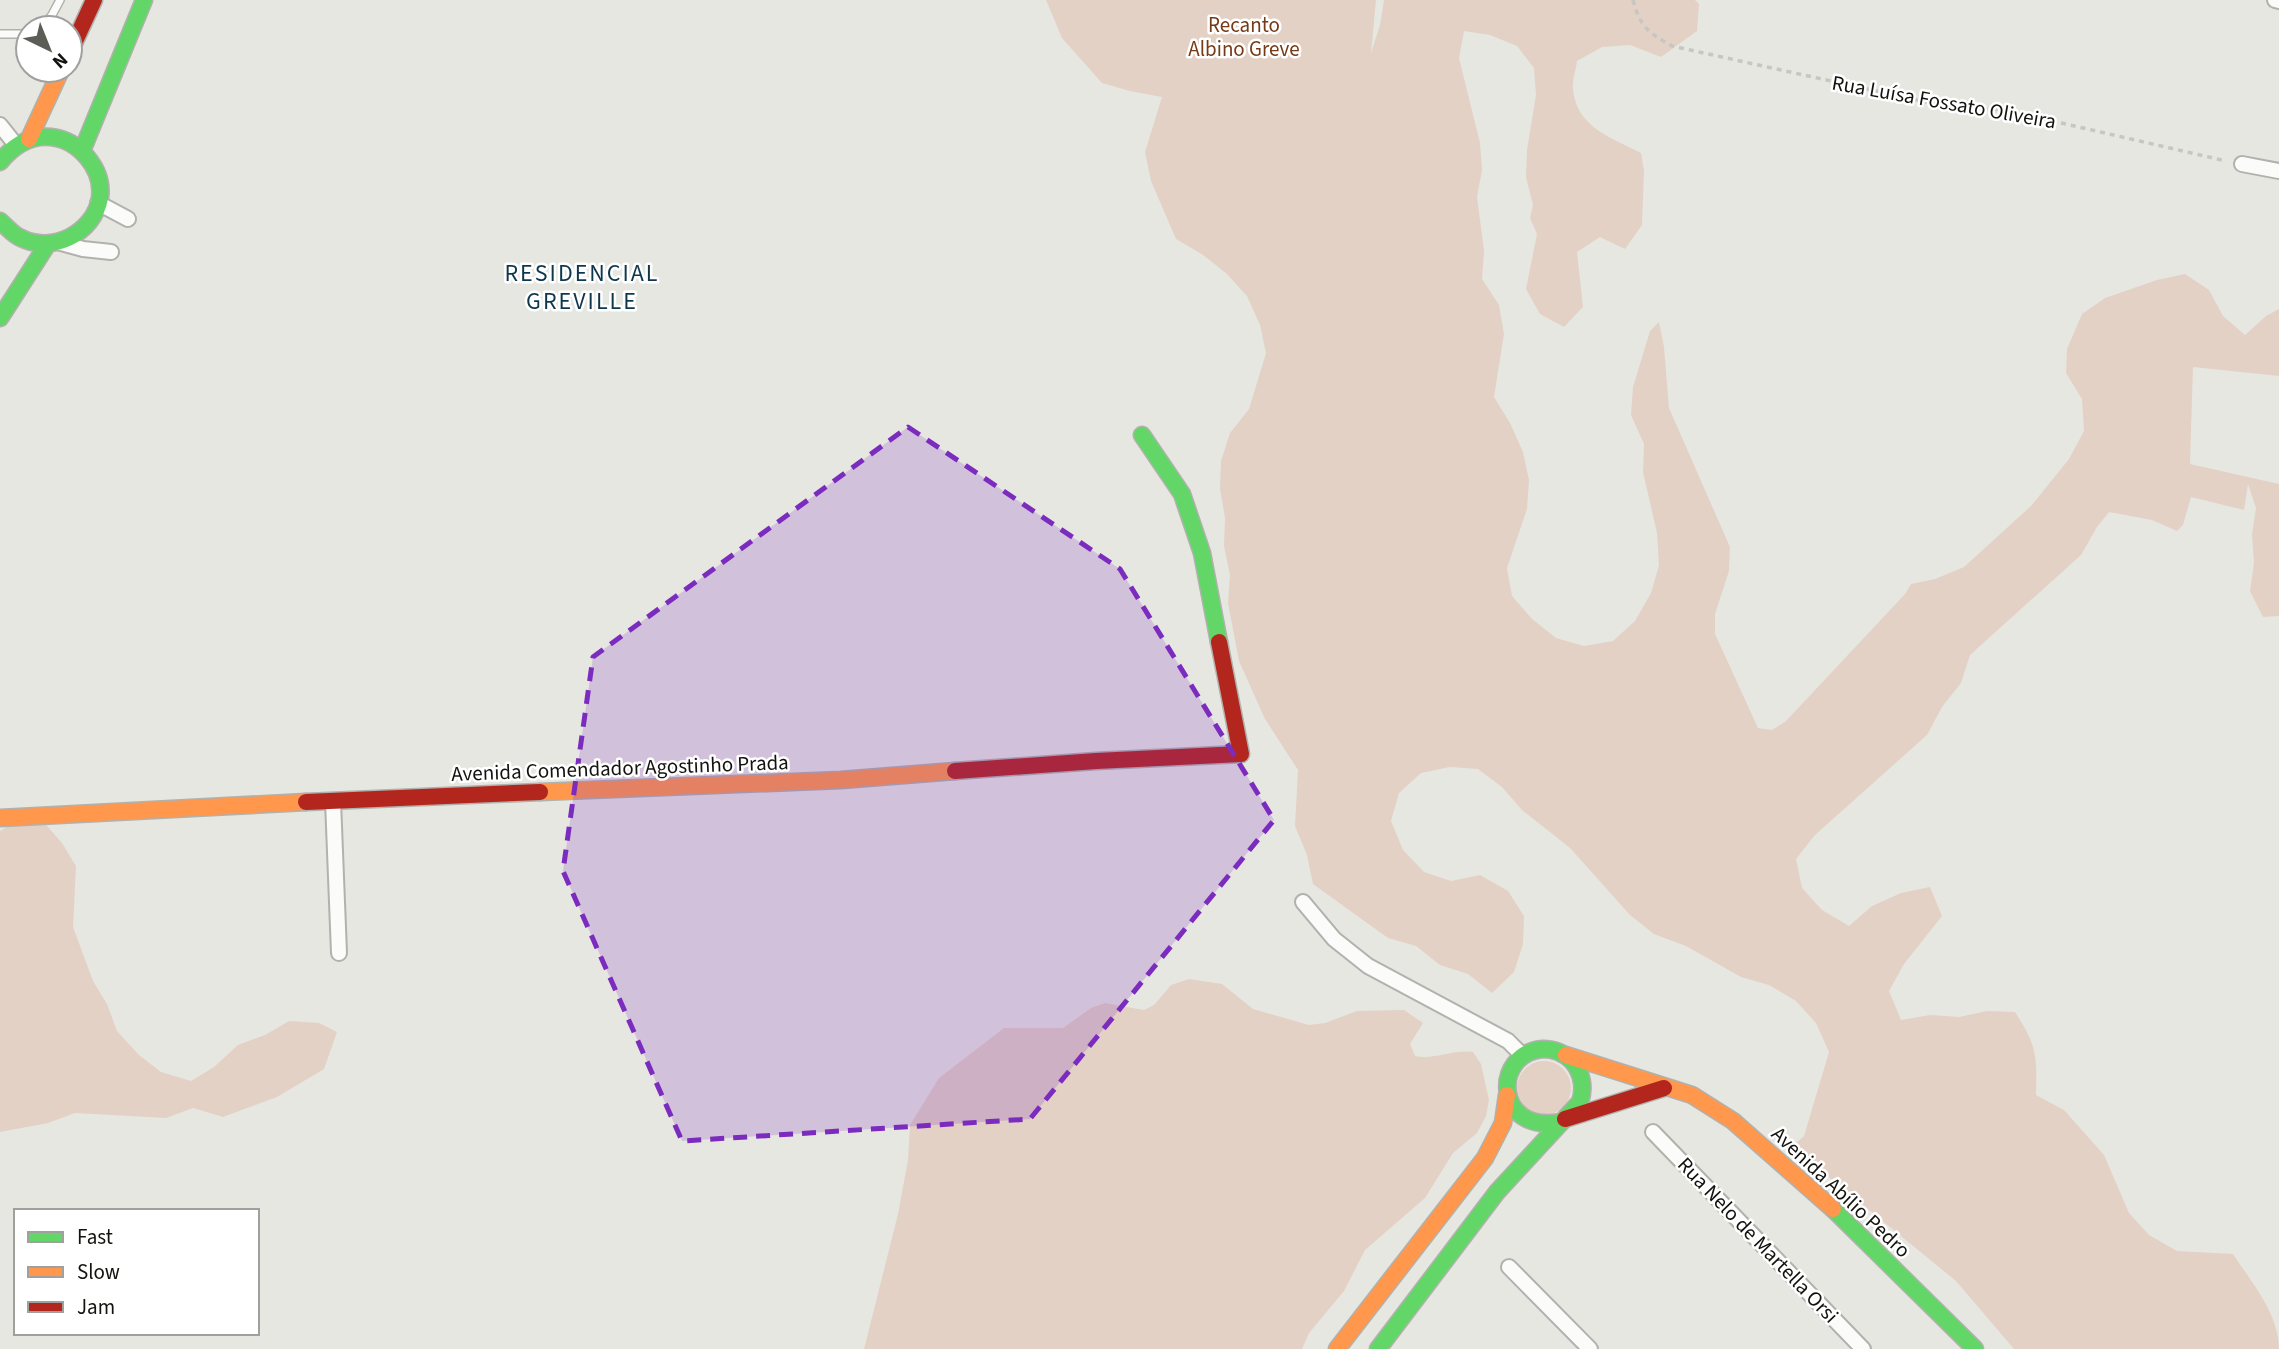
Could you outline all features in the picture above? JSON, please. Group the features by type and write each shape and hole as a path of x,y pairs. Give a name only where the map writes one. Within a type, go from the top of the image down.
{"street":[{"path":"84,22 94,0"},
{"path":"82,151 144,0"},
{"path":"0,162 23,142 54,84"},
{"path":"0,125 23,142"},
{"path":"0,318 54,244 74,237 85,228 98,203 100,189 92,162 82,151 58,138 43,136 23,142"},
{"path":"2242,164 2279,172"},
{"path":"98,203 128,219"},
{"path":"0,221 19,239 33,244 54,244 111,252"},
{"name":"Avenida Comendador Agostinho Prada","path":"0,818 841,780 1096,761 1241,754 1202,553 1182,494 1142,435"},
{"path":"333,801 339,953"},
{"path":"1303,902 1334,939 1368,966 1508,1041 1523,1056"},
{"path":"1337,1349 1485,1158 1503,1123 1507,1080 1512,1066 1523,1056 1537,1050 1552,1049 1566,1055 1577,1066 1582,1080 1582,1095 1576,1109 1510,1179 1378,1349"},
{"name":"Avenida Abílio Pedro","path":"1566,1055 1692,1095 1733,1121 1850,1224 1975,1349"},
{"path":"1507,1095 1514,1110 1527,1121 1543,1125 1664,1088"},
{"name":"Rua Nelo de Martella Orsi","path":"1653,1132 1863,1349"},
{"path":"1509,1267 1590,1349"}],"path":[{"name":"Rua Luísa Fossato Oliveira","path":"1633,0 1638,19 1650,34 1672,46 1949,107 2005,110 2242,164"}],"highlighted area":[{"path":"908,427 1120,569 1274,820 1030,1119 682,1141 563,871 593,657"}],"green space":[{"name":"Recanto Albino Greve","path":"1046,0 1376,0 1371,53 1384,0 1695,0 1699,4 1697,31 1661,57 1630,45 1602,47 1577,61 1573,89 1581,113 1597,130 1641,153 1644,171 1642,225 1625,249 1600,237 1577,252 1583,307 1564,327 1540,314 1526,289 1537,234 1530,218 1533,205 1526,177 1527,150 1536,95 1534,68 1517,46 1490,35 1464,31 1459,58 1480,143 1482,170 1477,197 1484,251 1482,279 1499,305 1504,334 1494,397 1523,452 1529,480 1527,509 1507,568 1512,596 1532,619 1556,638 1584,646 1613,641 1635,621 1651,593 1659,565 1657,533 1643,472 1644,444 1631,415 1633,387 1650,331 1659,322 1669,408 1730,547 1729,571 1715,614 1715,634 1758,728 1772,730 1786,721 1905,594 1911,584 1935,579 1964,567 2031,506 2069,459 2084,431 2082,399 2066,373 2067,349 2082,314 2105,298 2157,280 2185,274 2209,290 2223,316 2245,335 2266,316 2279,309 2279,376 2193,367 2190,464 2279,484 2279,616 2263,617 2250,591 2256,508 2248,484 2244,510 2191,497 2183,525 2177,531 2152,520 2109,512 2081,555 1970,655 1961,683 1942,707 1927,735 1815,835 1796,859 1802,888 1822,910 1849,926 1872,906 1901,893 1930,887 1942,916 1904,964 1889,991 1901,1020 1930,1015 1959,1017 1987,1011 2015,1012 2032,1043 2036,1095 2064,1110 2104,1155 2129,1213 2149,1235 2177,1251 2233,1254 2269,1311 2278,1336 2279,1349 2014,1349 1956,1281 1792,1147 1804,1136 1829,1052 1816,1023 1796,1001 1769,985 1741,977 1686,946 1654,934 1630,915 1570,848 1522,810 1502,787 1478,769 1450,767 1421,773 1399,793 1391,821 1403,850 1424,872 1451,881 1480,875 1508,891 1524,916 1523,944 1514,972 1492,993 1468,974 1440,965 1416,946 1388,938 1313,884 1307,855 1295,826 1298,770 1265,719 1239,661 1228,603 1230,575 1224,546 1221,461 1230,433 1249,409 1266,353 1260,325 1247,296 1227,274 1176,239 1151,181 1145,152 1162,97 1102,83 1062,38"},
{"path":"41,819 62,843 76,866 73,927 93,981 107,1004 117,1031 139,1055 161,1072 191,1081 214,1067 238,1045 265,1035 289,1021 319,1023 337,1032 324,1069 277,1097 223,1117 193,1108 166,1118 75,1113 48,1123 0,1132 0,831 10,825"},
{"path":"1189,979 1222,984 1253,1009 1309,1025 1325,1023 1357,1011 1404,1010 1423,1023 1410,1044 1415,1056 1473,1052 1481,1064 1489,1100 1486,1116 1477,1133 1453,1153 1425,1198 1365,1250 1344,1291 1309,1333 1302,1349 864,1349 898,1214 908,1160 910,1125 939,1078 1004,1028 1063,1028 1091,1008 1105,1003 1144,1010 1154,1005 1171,985"},
{"path":"1544,1061 1563,1069 1571,1088 1563,1107 1544,1115 1525,1107 1517,1088 1525,1069"}],"traffic: fast":[{"path":"82,151 144,0"},
{"path":"0,162 16,147 29,140 43,137 61,139 88,158 94,167 100,187 100,198 89,221 81,230 58,242 33,242 21,238 0,221"},
{"path":"0,318 47,245"},
{"path":"1142,435 1182,494 1202,553 1219,642"},
{"path":"1378,1349 1497,1192 1580,1102 1582,1080 1569,1058 1547,1049 1526,1054 1515,1064 1509,1077 1508,1092 1512,1105 1522,1116 1538,1122 1560,1122"},
{"path":"1833,1209 1975,1349"}],"traffic: slow":[{"path":"29,139 55,84"},
{"path":"540,792 841,780 955,771"},
{"path":"0,818 306,802"},
{"path":"1566,1055 1692,1095 1733,1121 1833,1209"},
{"path":"1337,1349 1485,1158 1503,1123 1507,1095"}],"traffic: jam":[{"path":"84,22 94,0"},
{"path":"955,771 1241,754 1219,642"},
{"path":"306,802 540,792"},
{"path":"1565,1119 1664,1088"}],"district":[{"name":"RESIDENCIAL GREVILLE","path":"582,287"}]}
